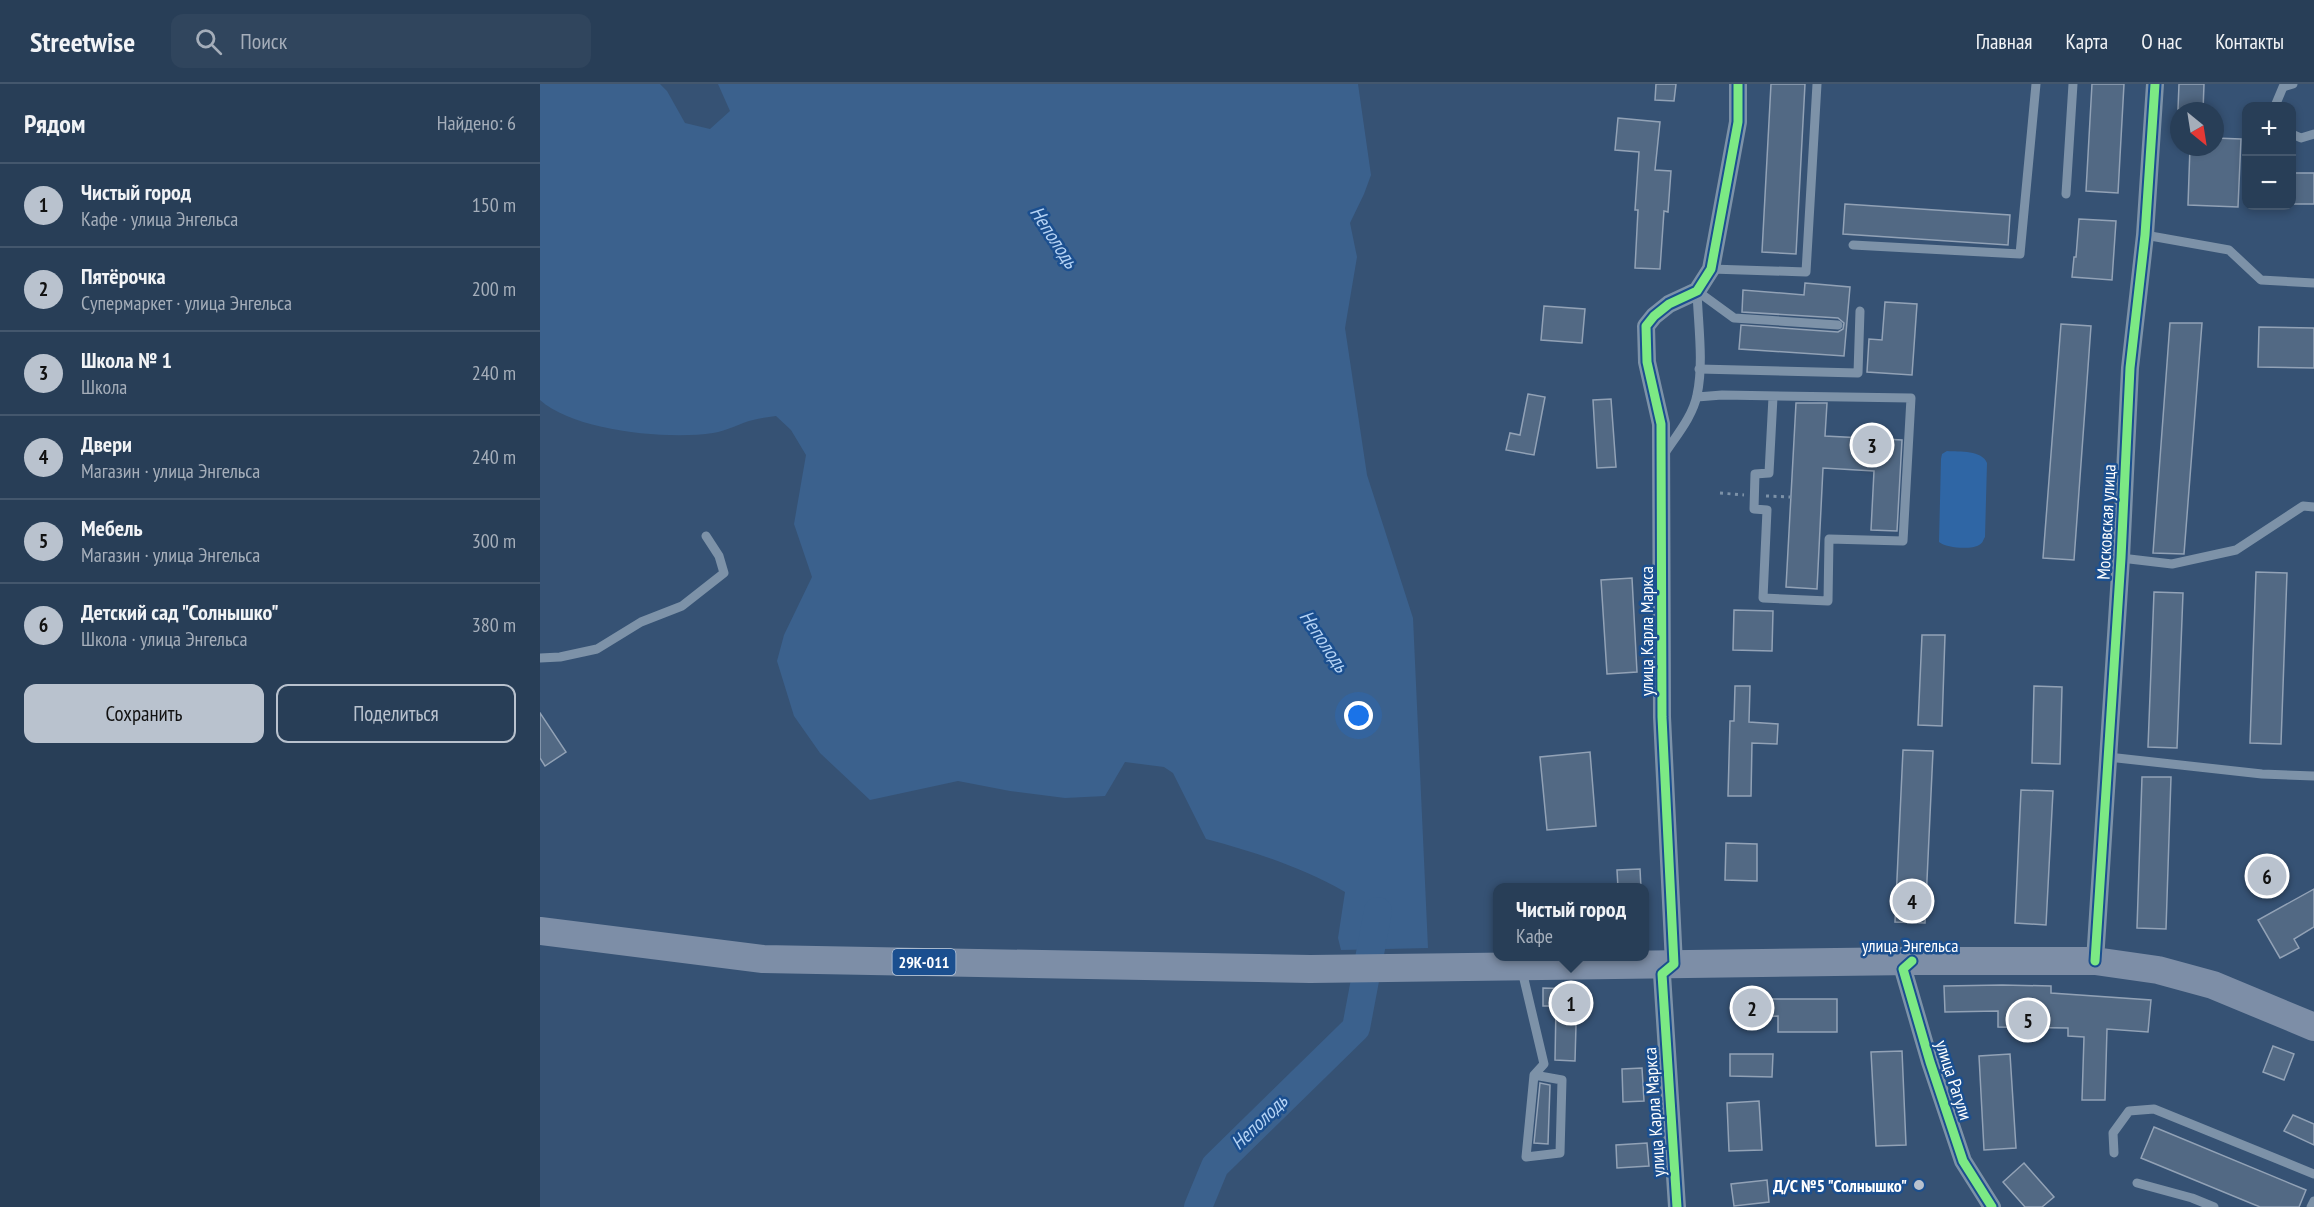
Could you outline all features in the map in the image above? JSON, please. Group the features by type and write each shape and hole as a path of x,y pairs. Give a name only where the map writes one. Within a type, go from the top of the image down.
{"main road":[{"name":"улица Энгельса","path":"540,931 763,959 1310,969 1912,960 2095,961 2158,970 2213,986 2314,1027"}],"street":[{"path":"1697,291 1711,269 1738,122 1738,84"},
{"name":"Московская улица","path":"2095,961 2121,558 2130,368 2145,235 2155,84"},
{"name":"улица Карла Маркса","path":"1677,1207 1662,974 1674,964 1662,717 1661,424 1647,363 1646,326 1669,304 1697,291"},
{"name":"улица Рагули","path":"1912,960 1903,969 1930,1062 1963,1161 1992,1207"}],"lane":[{"path":"1711,269 1806,272 1817,84"},
{"path":"1853,245 2020,255 2037,84"},
{"path":"2066,194 2073,84"},
{"path":"2276,102 2283,87 2293,84"},
{"path":"2296,136 2301,138 2314,134"},
{"path":"2145,235 2229,250 2261,280 2314,283"},
{"path":"1697,291 1734,318 1838,325"},
{"path":"1661,457 1682,428 1697,397 1699,369 1697,291"},
{"path":"1699,369 1858,373 1860,311"},
{"path":"1697,397 1722,395 1773,398 1911,398 1903,541 1829,539 1828,601 1763,598 1767,510 1754,509 1755,474 1769,473 1773,398"},
{"path":"2121,558 2172,564 2236,549 2303,506 2314,507"},
{"path":"540,658 560,657 597,649 641,622 682,606 724,573 719,556 706,536"},
{"path":"2108,757 2262,774 2314,776"},
{"path":"1534,1075 1562,1080 1560,1153 1526,1157 1534,1075 1544,1065 1523,975 1536,966"},
{"path":"2114,1153 2114,1133 2129,1111 2154,1109 2314,1174"},
{"path":"2137,1183 2192,1198 2214,1207"},
{"path":"2311,1207 2314,1201"}],"shaded area":[{"path":"1947,451 1976,454 1987,463 1985,537 1975,547 1953,547 1939,542 1941,459 1942,454"}],"water":[{"path":"540,84 660,84 667,91 685,123 710,129 730,111 718,84 1358,84 1371,175 1350,223 1357,257 1345,328 1367,475 1413,618 1428,948 1341,950 1338,938 1345,892 1277,861 1206,839 1173,773 1164,767 1125,762 1105,796 1065,798 958,781 870,800 820,753 794,716 777,661 784,635 812,577 794,524 806,455 791,430 776,416 753,420 713,433 647,434 598,426 575,419 555,411 540,400"}],"building":[{"path":"1656,84 1676,84 1674,101 1655,100"},
{"path":"1771,84 1805,84 1796,254 1762,252"},
{"path":"2092,84 2124,84 2118,193 2086,191"},
{"path":"2179,84 2204,84 2203,102 2178,102"},
{"path":"1618,118 1660,122 1655,170 1671,171 1668,212 1664,211 1660,269 1635,268 1638,210 1635,210 1639,152 1615,150"},
{"path":"2224,138 2241,139 2238,207 2188,205 2190,156 2224,156"},
{"path":"2296,173 2314,173 2314,204 2296,204"},
{"path":"1845,204 2010,215 2008,245 1843,234"},
{"path":"2079,219 2116,221 2112,280 2072,277"},
{"path":"1805,283 1850,287 1844,356 1739,349 1741,325 1838,332 1843,329 1844,323 1838,318 1742,312 1743,290 1804,295"},
{"path":"1885,302 1917,304 1912,375 1867,372 1869,339 1882,340"},
{"path":"1544,306 1585,309 1582,343 1541,340"},
{"path":"2170,323 2202,323 2184,554 2153,553"},
{"path":"2061,324 2091,326 2074,560 2043,558"},
{"path":"2259,327 2314,328 2314,368 2258,367"},
{"path":"1528,394 1545,397 1534,455 1506,450 1510,433 1520,435"},
{"path":"1611,399 1616,467 1597,468 1593,400"},
{"path":"1796,403 1827,403 1825,436 1902,440 1897,531 1871,530 1874,471 1823,468 1817,589 1786,587"},
{"path":"2256,572 2287,573 2281,744 2250,743"},
{"path":"1632,578 1637,672 1607,674 1601,580"},
{"path":"2154,592 2183,593 2177,748 2148,747"},
{"path":"1734,610 1773,611 1772,651 1733,650"},
{"path":"1922,635 1945,635 1942,726 1918,725"},
{"path":"1735,686 1750,686 1749,722 1778,724 1777,744 1752,743 1751,796 1728,796 1730,721 1734,721"},
{"path":"2034,686 2062,687 2060,764 2032,763"},
{"path":"540,713 566,752 545,766 540,758"},
{"path":"1903,750 1933,751 1925,923 1895,922"},
{"path":"1590,752 1596,826 1547,830 1540,757"},
{"path":"2142,777 2171,777 2166,929 2137,928"},
{"path":"2021,790 2053,791 2046,925 2015,923"},
{"path":"1726,843 1757,844 1757,881 1725,880"},
{"path":"1640,869 1641,883 1618,883 1617,870"},
{"path":"2314,889 2314,927 2294,939 2299,948 2280,958 2258,920"},
{"path":"1944,986 2051,986 2051,993 2151,1000 2148,1032 2107,1029 2105,1100 2082,1100 2084,1037 2068,1036 2068,1028 1998,1027 1998,1011 1945,1012"},
{"path":"1543,988 1577,989 1575,1061 1555,1060 1556,1006 1543,1006"},
{"path":"1744,999 1837,999 1837,1032 1778,1032 1778,1016 1744,1017"},
{"path":"2273,1046 2294,1054 2284,1080 2263,1072"},
{"path":"1902,1051 1906,1145 1876,1146 1871,1052"},
{"path":"1730,1054 1773,1054 1772,1077 1730,1076"},
{"path":"2010,1054 2016,1148 1984,1150 1979,1056"},
{"path":"1642,1068 1644,1101 1623,1102 1622,1069"},
{"path":"1540,1083 1550,1085 1548,1144 1534,1143"},
{"path":"1759,1101 1762,1150 1729,1151 1727,1103"},
{"path":"2293,1115 2314,1124 2314,1145 2284,1131"},
{"path":"2154,1127 2306,1190 2299,1207 2260,1207 2141,1158"},
{"path":"1647,1143 1649,1166 1617,1168 1616,1145"},
{"path":"2024,1163 2054,1197 2042,1207 2025,1207 2003,1182"},
{"path":"1767,1180 1769,1202 1734,1206 1731,1184"}],"waterway":[{"name":"Неполодь","path":"1198,1207 1215,1166 1356,1028 1378,911"}],"cycle path":[{"path":"1677,1207 1662,974 1674,964 1662,717 1661,424 1647,362 1646,326 1669,304 1697,291 1711,269 1738,122 1738,84"},
{"path":"2095,961 2121,558 2130,368 2145,235 2155,84"},
{"path":"1912,961 1903,969 1930,1062 1963,1161 1992,1207"}],"place":[{"name":"Школа № 1","path":"1872,445"},
{"name":"Детский сад \"Солнышко\"","path":"2267,876"},
{"name":"Двери","path":"1912,901"},
{"name":"Чистый город","path":"1571,1003"},
{"name":"Пятёрочка","path":"1752,1008"},
{"name":"Мебель","path":"2028,1020"},
{"name":"Д/С №5 \"Солнышко\"","path":"1919,1185"}]}
